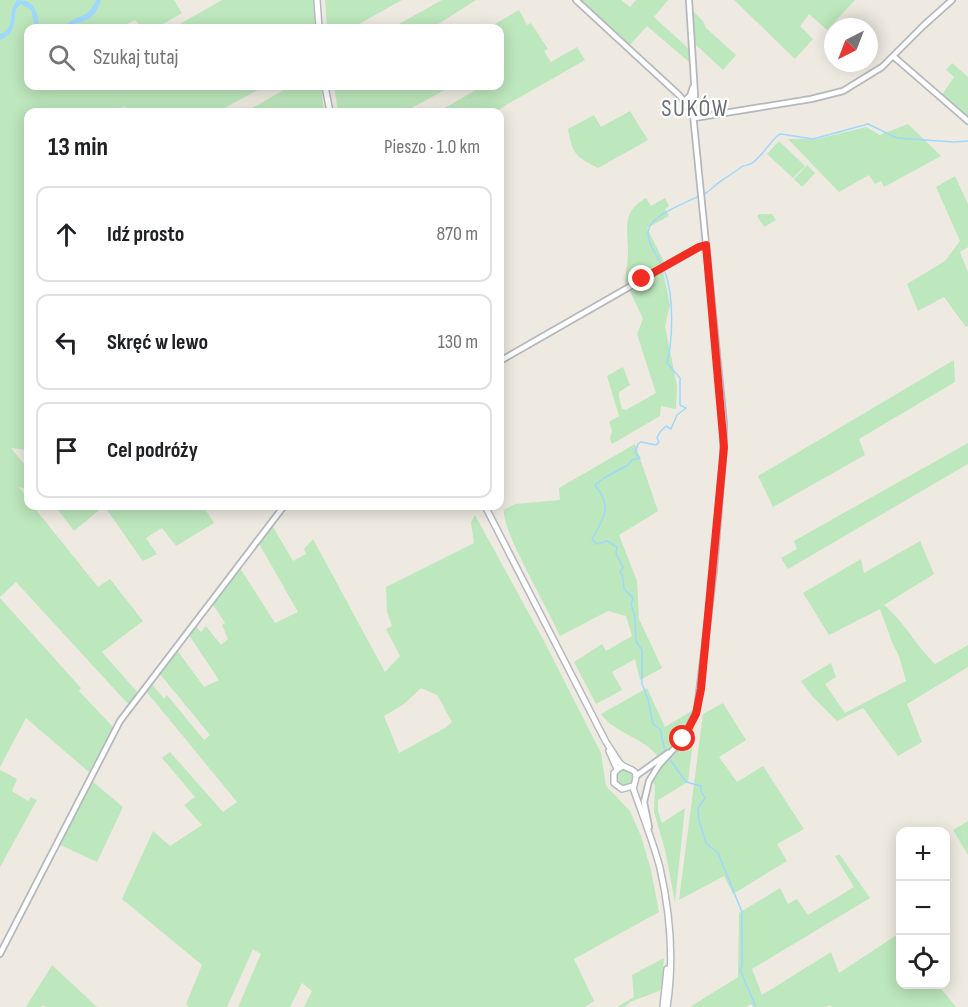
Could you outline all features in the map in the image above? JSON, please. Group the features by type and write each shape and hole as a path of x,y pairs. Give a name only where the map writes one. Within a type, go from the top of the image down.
{"main road":[{"path":"317,0 319,24"},
{"path":"327,90 329,108"},
{"path":"485,510 606,742 616,769 613,776 614,783 620,788 627,789 633,786"},
{"path":"606,742 623,766 635,773 633,786 660,867 665,895 670,975 665,1007"},
{"path":"616,769 623,766"},
{"path":"627,789 642,815"}],"street":[{"path":"576,0 684,101 694,118 724,447 700,695 696,714 685,736 676,747 653,764 635,773"},
{"path":"689,0 695,96 689,106"},
{"path":"694,118 839,93 874,73 951,0"},
{"path":"893,56 968,121"},
{"path":"684,101 693,87"},
{"path":"504,359 663,267 706,245"},
{"path":"0,954 120,721 281,510"},
{"path":"649,832 644,802 645,792 652,774 667,755"}],"green space":[{"path":"0,0 174,0 182,13 163,24 138,24 135,20 127,24 24,24 24,90 258,90 224,108 126,108 124,106 122,108 24,108 24,450 11,448 24,464 24,488 19,487 24,494 24,510 36,510 98,587 110,579 143,621 102,652 138,693 129,705 16,582 0,597"},
{"path":"222,0 313,0 315,24 180,24"},
{"path":"325,0 402,0 359,24 327,24"},
{"path":"442,0 476,0 438,24 399,24"},
{"path":"581,0 621,0 630,7 636,0 668,0 654,17 689,49 689,62 647,26 630,45"},
{"path":"734,0 855,0 838,18 824,18 824,27 809,14 800,26 813,39 795,59"},
{"path":"519,10 527,25 531,23 548,49 544,51 551,62 577,47 585,60 501,108 445,108 476,90 504,90 504,24 495,24"},
{"path":"693,11 703,21 706,28 736,55 723,70 694,43"},
{"path":"952,63 968,77 968,118 942,95 954,77 946,70"},
{"path":"284,90 321,90 324,108 252,108"},
{"path":"335,90 445,90 411,108 337,108"},
{"path":"630,111 648,140 598,168 576,154 568,129 594,115 601,127"},
{"path":"908,124 941,156 884,187 881,181 875,184 869,175 839,192 788,139 817,139 866,127 880,135"},
{"path":"779,141 805,166 793,178 767,154"},
{"path":"807,165 815,173 802,187 794,179"},
{"path":"955,176 968,204 968,247 960,252 968,272 968,326 966,327 944,297 918,311 907,284 945,261 960,241 936,187"},
{"path":"646,198 651,206 665,198 669,206 665,209 669,216 647,228 664,262 625,284 628,219 633,208"},
{"path":"772,214 776,220 764,227 757,216"},
{"path":"663,271 670,305 665,326 677,386 676,409 661,406 660,416 612,444 609,422 619,416 607,376 623,367 630,385 619,392 622,409 626,410 656,393 637,334 643,319 630,291"},
{"path":"954,360 955,382 859,439 865,455 773,507 758,476"},
{"path":"968,443 968,464 788,569 781,558 797,549 794,541"},
{"path":"635,444 658,511 619,535 637,581 639,619 662,668 640,680 635,659 612,672 622,690 596,704 574,662 602,644 606,651 632,636 626,616 608,611 560,636 510,535 504,510 515,504 560,500 559,488"},
{"path":"58,510 99,510 74,531"},
{"path":"107,510 206,510 214,523 176,546 162,528 146,538 157,554 143,561"},
{"path":"475,515 545,643 601,753 606,786 630,811 641,836 651,870 659,912 574,959 594,1001 585,1007 304,1007 312,991 302,983 290,1007 238,1007 261,954 253,949 227,1007 189,1007 186,1004 202,965 122,899 153,831 170,846 202,825 184,805 195,797 162,758 170,752 223,812 237,802 146,691 152,684 164,699 167,695 204,740 210,735 159,673 177,650 204,687 219,680 189,635 195,625 201,632 206,626 221,645 228,639 222,625 225,623 212,603 238,565 275,623 298,612 258,542 272,525 293,561 306,554 304,549 313,539 385,672 400,656 386,629 392,626 387,612 386,587 474,543 471,522","holes":["421,688 437,695 452,722 399,753 384,716 404,704"]},
{"path":"920,541 934,574 884,605 898,618 935,664 968,645 968,667 907,704 922,742 898,756 863,708 837,721 801,681 831,663 836,677 825,684 845,713 906,681 899,656 880,609 829,635 803,593 861,559 864,573"},
{"path":"0,598 81,688 79,691 113,727 89,772 26,718 0,767"},
{"path":"647,688 665,727 695,709 682,737 658,757 645,745 607,721 601,714"},
{"path":"723,703 746,740 719,757 737,782 763,766 804,829 777,844 787,861 733,894 724,876 679,900 703,714"},
{"path":"690,736 693,741 688,782 658,800 658,811 662,823 685,808 675,902 665,850 654,812 655,785 650,780"},
{"path":"625,769 631,772 634,778 631,784 625,787 619,784 616,778 619,772"},
{"path":"0,770 17,779 12,791 28,801 31,797 37,800 0,867"},
{"path":"92,781 123,807 97,862 58,844"},
{"path":"968,821 968,855 953,830"},
{"path":"840,855 870,898 752,969 762,995 831,952 839,973 896,935 896,989 941,989 956,1007 832,1007 830,1005 826,1007 753,1007 751,1004 746,1007 690,1007 738,977 739,913 780,888 788,904 797,899 808,915 854,887 835,856"},
{"path":"664,958 661,989 630,1002 625,1007 617,1007 634,997 632,975"},
{"path":"52,965 97,1007 46,1007 43,1005 26,1007"}],"water":[{"path":"17,0 32,5 37,13 39,24 34,24 31,10 21,4 16,9 9,35 0,40 0,34 5,32 10,24"},
{"path":"96,0 101,0 97,10 85,21 67,24 85,15"}],"waterway":[{"path":"665,751 660,729 653,724 648,699 642,684 642,650 636,641 635,616 631,605 633,598 624,589 620,571 623,568 616,553 617,547 607,541 597,544 592,539 605,512 604,500 595,485 628,465 632,460 640,458 635,453 641,442 656,445 659,442 657,438 660,432 666,426 671,429 677,415 686,408 680,405 680,378 667,363 671,330 670,293 665,272 648,237 650,226 668,211 706,193 719,182 751,163 781,134 813,139 868,124 897,138 968,141"},
{"path":"669,758 686,782 701,786 705,798 698,808 699,820 706,843 718,853 742,912 742,966 740,970 756,1007"}],"district":[{"name":"SUKÓW","path":"695,108"}],"route":[{"path":"642,279 706,245 724,447 701,689 696,714 683,739"}]}
